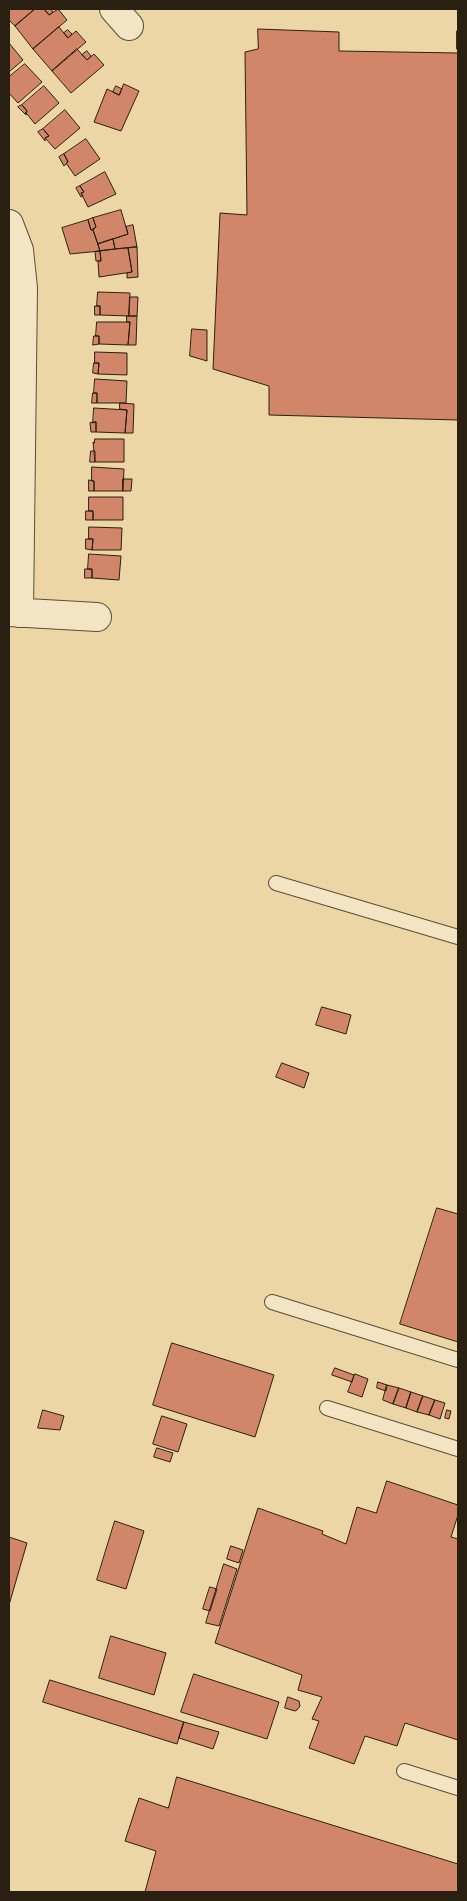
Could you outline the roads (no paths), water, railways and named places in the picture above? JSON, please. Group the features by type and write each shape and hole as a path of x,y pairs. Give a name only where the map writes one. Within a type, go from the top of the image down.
{"street":[{"path":"9,224 19,250 23,288 14,612 97,617"}],"lane":[{"path":"276,884 458,937"},
{"path":"272,1302 458,1360"},
{"path":"327,1408 458,1449"},
{"path":"404,1771 458,1788"}]}
